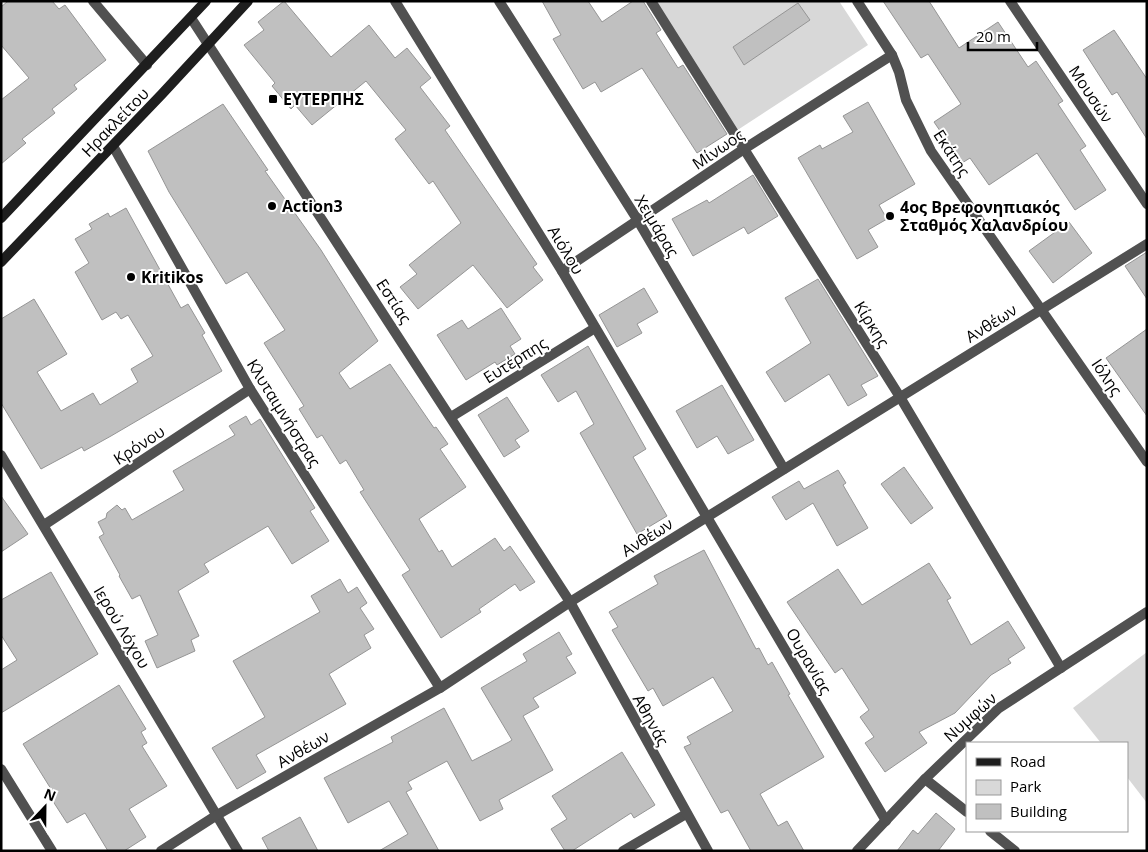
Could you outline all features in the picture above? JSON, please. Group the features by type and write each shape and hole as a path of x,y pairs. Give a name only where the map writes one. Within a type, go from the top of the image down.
{"main road":[{"name":"Ηρακλείτου","path":"1,218 206,1"},
{"name":"Ηρακλείτου","path":"1,262 113,146 248,1"}],"street":[{"path":"93,1 146,65"},
{"name":"Αιόλου","path":"395,1 562,270 708,517"},
{"name":"Χειμάρας","path":"499,1 637,219 784,469"},
{"name":"Κίρκης","path":"651,1 900,398 1060,668"},
{"name":"Εκάτης","path":"857,1 892,55 899,72 906,100 931,151 1042,310"},
{"name":"Μουσών","path":"1010,1 1147,204"},
{"name":"Εστίας","path":"191,18 570,602"},
{"name":"Μίνωος","path":"562,270 744,149 892,55"},
{"name":"Κλυταιμνήστρας","path":"113,146 250,389 440,688"},
{"name":"Ανθέων","path":"161,851 217,815 440,688 570,602 1147,244"},
{"name":"Ιόλης","path":"1042,310 1147,462"},
{"name":"Ευτέρπης","path":"451,417 595,328"},
{"name":"Κρόνου","path":"44,525 250,389"},
{"name":"Ιερού Λόχου","path":"1,455 238,851"},
{"name":"Ουρανίας","path":"708,517 886,821"},
{"name":"Αθηνάς","path":"570,602 708,851"},
{"name":"Νυμφών","path":"857,851 925,779 999,708 1147,612"},
{"path":"1,769 52,851"},
{"path":"925,779 966,811"},
{"path":"623,851 686,814"},
{"path":"991,832 1016,851"}],"green space":[{"path":"655,1 839,1 868,45 736,131"},
{"path":"1147,652 1147,803 1128,778 1128,742 1100,742 1073,708"}],"building":[{"path":"8,1 52,1 59,9 65,5 106,60 74,85 77,89 52,109 55,113 22,139 26,143 1,164 1,100 29,78 1,45 1,7"},
{"path":"284,1 331,57 369,25 395,58 407,48 431,78 420,87 450,126 445,130 537,264 533,267 543,280 507,308 473,265 418,309 400,287 417,274 409,265 461,223 433,181 429,184 395,139 406,130 366,81 312,125 295,105 291,109 272,86 275,83 244,45 264,30 258,22"},
{"path":"542,1 588,1 602,22 633,1 643,1 661,30 656,33 678,68 683,65 727,134 697,153 642,68 601,92 595,82 583,89 553,39 561,35"},
{"path":"883,1 929,1 959,48 998,22 1028,67 1036,61 1063,101 1058,104 1086,146 1080,150 1106,190 1075,210 1037,153 989,185 970,158 962,163 934,122 961,104 928,54 921,58"},
{"path":"798,3 810,20 744,65 733,47"},
{"path":"1114,30 1147,79 1147,139 1117,92 1112,95 1083,50"},
{"path":"868,102 915,184 879,205 887,219 868,230 878,247 857,259 798,158 820,145 822,149 853,132 843,116"},
{"path":"223,104 268,170 265,171 321,250 378,341 339,373 350,389 390,364 434,428 436,427 448,444 440,449 466,487 419,519 439,552 442,550 452,567 495,538 504,551 510,546 535,582 520,591 515,584 479,609 481,612 441,638 402,575 410,570 360,492 364,490 346,460 340,464 322,435 317,438 299,409 304,406 264,343 285,330 247,272 226,284 169,192 148,151"},
{"path":"753,175 778,216 748,234 744,227 693,256 672,219 707,200 709,203"},
{"path":"126,208 181,308 188,304 205,333 202,335 222,371 84,451 82,447 41,469 1,403 1,319 34,299 67,354 37,372 61,411 93,393 100,405 138,382 131,369 153,356 128,315 121,319 116,312 102,320 75,272 89,263 75,239 92,229 89,224 108,213 110,217"},
{"path":"1069,222 1092,253 1053,283 1029,251"},
{"path":"1147,252 1147,299 1125,266"},
{"path":"818,279 878,376 861,385 867,395 848,406 829,374 785,402 766,372 811,343 785,298"},
{"path":"644,288 658,312 637,324 642,333 617,347 599,315"},
{"path":"501,308 521,339 510,346 515,354 497,365 495,362 466,380 437,335 462,320 468,329"},
{"path":"1147,329 1147,416 1106,358"},
{"path":"588,346 646,449 633,457 667,516 637,534 580,433 594,424 576,391 558,402 541,375"},
{"path":"722,385 754,440 728,454 717,436 697,448 676,411"},
{"path":"507,397 529,431 515,440 520,447 504,457 478,415"},
{"path":"246,416 251,425 260,419 315,508 310,511 329,541 292,564 268,526 204,564 209,572 178,591 199,636 191,640 195,651 157,668 145,641 158,635 140,595 132,599 119,576 99,537 104,534 98,522 106,518 107,513 117,505 122,510 125,508 132,520 184,490 173,471 235,435 229,426"},
{"path":"904,467 933,508 911,524 881,484"},
{"path":"838,470 846,483 843,485 868,528 837,546 813,503 786,520 772,497 799,481 804,489"},
{"path":"1,496 28,534 1,552"},
{"path":"704,550 756,649 759,648 768,665 772,662 790,694 788,695 824,757 760,794 778,826 787,821 804,851 751,851 728,810 721,813 684,747 691,744 687,737 733,711 713,677 663,706 653,688 648,691 612,630 618,627 609,612 658,584 654,576"},
{"path":"929,563 951,598 947,600 971,645 1008,621 1025,648 1008,659 1011,663 991,675 955,713 919,732 927,743 885,772 865,743 874,737 860,717 869,710 842,668 835,673 787,602 838,569 862,605"},
{"path":"51,572 98,654 1,713 1,670 17,660 1,635 1,600"},
{"path":"340,579 348,593 357,587 367,603 360,608 374,629 364,635 371,648 329,674 346,704 256,755 266,772 237,789 212,748 265,717 233,661 320,612 311,596"},
{"path":"559,632 572,654 566,657 576,673 533,698 539,707 523,716 553,770 499,800 503,809 480,821 447,761 408,782 412,789 406,792 439,851 379,851 408,834 389,801 348,823 324,778 393,742 391,737 444,708 472,761 509,742 512,740 481,688 527,661 523,654"},
{"path":"119,685 146,729 141,732 147,743 142,746 167,786 129,809 146,837 124,851 108,851 85,813 67,823 47,792 51,789 23,744"},
{"path":"622,752 655,805 634,818 631,813 572,851 565,851 551,829 567,819 552,796"},
{"path":"936,813 955,829 938,851 897,851 913,830 918,834"},
{"path":"300,817 318,851 269,851 262,838"}],"place":[{"name":"ΕΥΤΕΡΠΗΣ","path":"273,99"},
{"name":"Action3","path":"272,206"},
{"name":"4ος Βρεφονηπιακός Σταθμός Χαλανδρίου","path":"890,216"},
{"name":"Kritikos","path":"131,277"}]}
